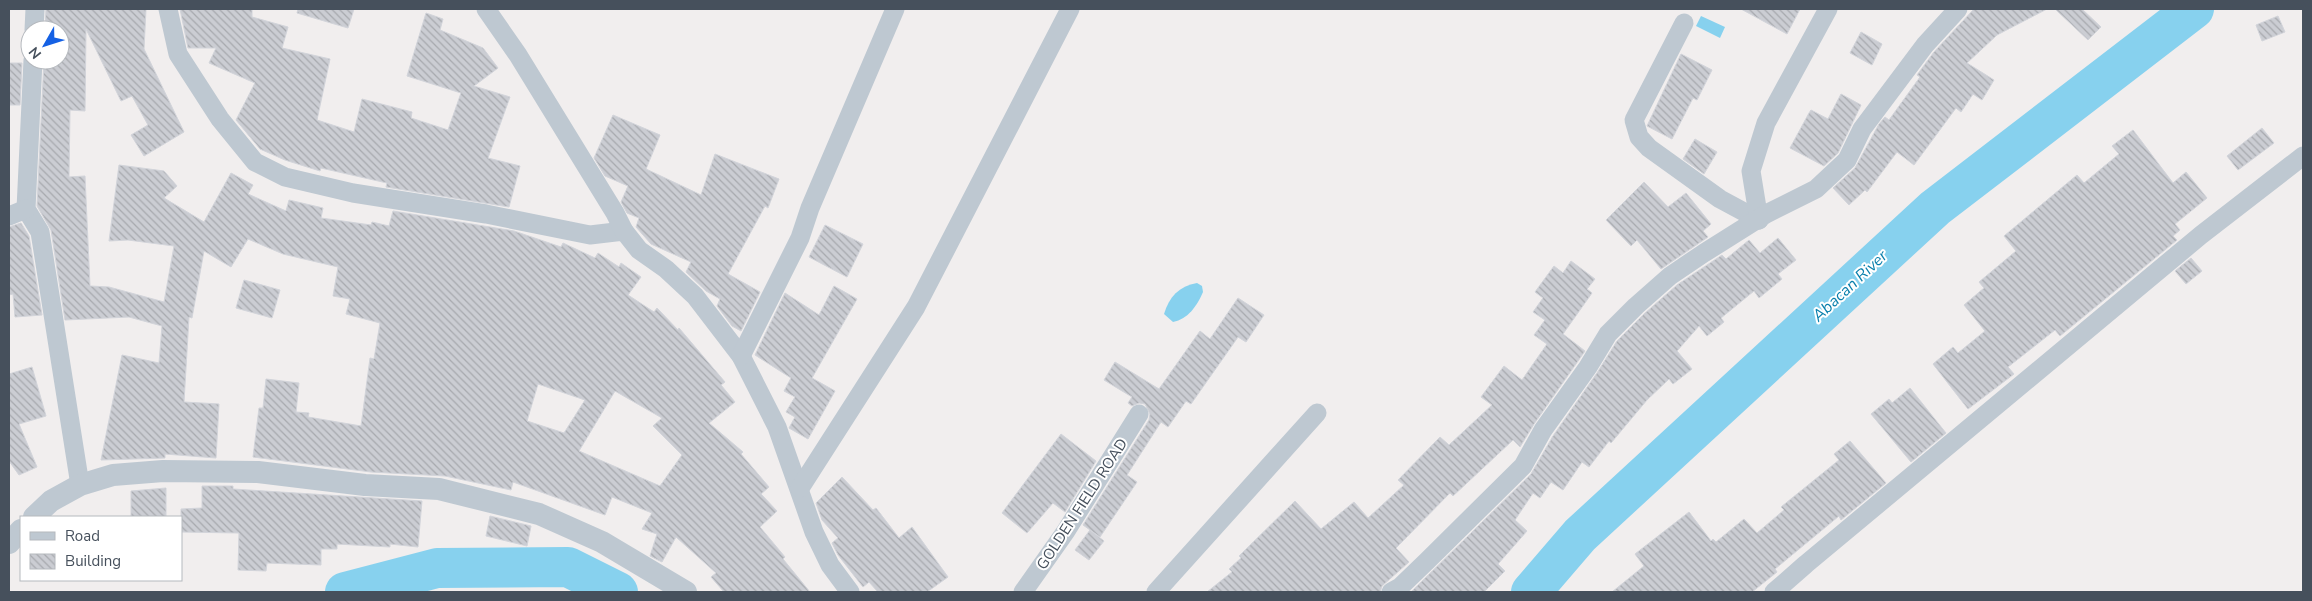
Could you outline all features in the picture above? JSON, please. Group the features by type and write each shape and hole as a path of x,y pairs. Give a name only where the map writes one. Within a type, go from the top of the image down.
{"street":[{"path":"168,9 178,54 220,119 255,162 285,177 353,194 486,214 590,235 624,231"},
{"path":"486,9 518,55 615,213 624,231 639,250 666,269 694,296 741,356 777,427 814,532 830,565 850,592"},
{"path":"741,356 800,238 810,208 895,9"},
{"path":"800,488 916,307 1070,9"},
{"path":"1759,220 1751,171 1766,123 1828,9"},
{"path":"1391,592 1400,587 1523,466 1544,430 1588,367 1608,334 1670,276 1766,214 1816,189 1847,160 1862,129 1925,46 1958,9"},
{"path":"1684,23 1634,120 1639,137 1649,148 1720,199 1759,220"},
{"path":"31,70 17,212 40,232 80,485"},
{"path":"1774,592 2194,241 2303,156"},
{"path":"1156,592 1317,413"},
{"name":"GOLDEN FIELD ROAD","path":"1023,592 1066,531 1139,414"},
{"path":"35,516 51,501 80,485 113,475 163,471 258,472 364,485 439,489 539,514 602,542 686,592"},
{"path":"9,543 20,531"}],"water":[{"path":"1701,16 1725,27 1720,38 1696,26"},
{"path":"1197,283 1202,286 1203,292 1198,302 1188,315 1173,322 1164,314 1169,302 1180,290"}],"building":[{"path":"46,9 146,9 144,49 184,132 144,156 131,135 148,125 132,96 121,101 86,29 85,111 70,110 69,177 85,176 90,286 109,287 164,302 174,246 128,240 109,241 119,165 164,171 177,186 164,198 204,222 231,173 253,185 248,194 286,211 289,200 323,208 321,218 371,225 372,222 389,226 393,211 514,231 561,247 563,243 595,258 598,253 619,267 621,263 641,277 628,295 654,312 657,308 678,330 679,328 725,382 721,385 735,402 709,423 743,452 741,454 769,487 761,494 777,511 760,527 785,557 783,559 810,592 724,592 711,577 716,573 676,537 662,562 650,556 657,534 642,529 652,513 612,497 605,515 513,482 511,490 445,476 371,472 253,457 259,408 263,408 266,379 299,383 296,412 309,413 308,417 361,426 370,358 374,359 380,323 346,314 350,299 333,296 338,267 283,254 248,239 231,267 204,251 192,318 189,317 184,402 219,404 216,458 165,454 165,458 101,460 122,355 159,363 162,326 129,317 65,320 51,230 37,206 44,70 70,70 70,20 45,20","holes":["538,384 585,400 564,433 527,421","615,391 662,418 653,426 682,455 660,486 579,451"]},
{"path":"180,9 252,9 252,17 288,27 282,48 330,59 317,120 354,132 362,99 412,112 411,118 448,130 461,93 407,76 426,13 443,19 440,30 483,48 498,68 474,86 510,97 488,158 520,166 509,207 386,187 387,183 321,168 320,171 285,160 260,149 236,120 255,83 209,63 216,48 188,48"},
{"path":"298,9 354,9 348,28 297,13"},
{"path":"1741,9 1800,9 1787,34"},
{"path":"1974,9 2047,9 1997,35 1967,63 1994,80 1982,100 1973,94 1961,112 1956,108 1914,165 1897,152 1867,192 1865,190 1849,205 1833,188 1855,168 1879,124 1885,117 1889,120 1920,77 1917,75 1934,52"},
{"path":"2055,9 2082,9 2101,27 2088,40"},
{"path":"2278,16 2285,32 2262,41 2256,25"},
{"path":"1861,32 1882,44 1872,65 1850,53"},
{"path":"1681,54 1712,70 1697,100 1693,98 1672,139 1647,126"},
{"path":"9,63 20,63 20,70 22,70 20,105 9,105"},
{"path":"1841,94 1861,105 1838,153 1824,166 1790,148 1811,110 1828,119"},
{"path":"613,115 660,135 646,169 701,195 715,154 779,179 768,208 765,206 728,274 760,292 741,331 732,326 717,306 720,299 706,291 686,272 691,262 651,244 636,227 639,218 627,213 621,202 628,186 605,176 594,158"},
{"path":"2262,128 2274,143 2238,170 2227,156"},
{"path":"2133,130 2173,183 2186,172 2207,198 2175,224 2180,230 2173,236 2177,240 2060,336 2055,330 2008,367 2014,374 1968,409 1933,364 1953,347 1958,353 1985,331 1964,305 1984,288 1979,282 2016,251 2004,236 2077,175 2084,183 2119,154 2112,146"},
{"path":"1695,139 1717,152 1704,174 1683,159"},
{"path":"1644,182 1668,207 1686,193 1711,224 1703,231 1708,237 1661,269 1637,240 1631,246 1606,220"},
{"path":"21,223 29,236 42,315 15,317 13,294 9,295 9,227"},
{"path":"825,225 863,244 847,277 809,257"},
{"path":"1778,238 1796,260 1778,274 1782,279 1759,298 1754,291 1721,318 1724,322 1707,336 1699,326 1677,351 1692,369 1673,384 1669,379 1647,400 1611,443 1609,441 1589,467 1582,462 1563,490 1551,482 1540,498 1533,493 1515,520 1527,531 1498,564 1505,571 1484,592 1411,592 1531,474 1553,436 1617,341 1644,314 1677,285 1722,255 1726,259 1749,240 1760,253"},
{"path":"2191,258 2202,271 2186,284 2175,271"},
{"path":"1571,261 1595,279 1587,289 1592,293 1563,334 1585,351 1520,447 1513,440 1453,496 1450,493 1396,548 1409,562 1382,586 1380,592 1207,592 1232,572 1229,569 1241,558 1239,556 1295,501 1321,529 1354,502 1368,518 1404,485 1398,480 1440,437 1449,445 1492,405 1481,397 1504,366 1522,380 1547,344 1534,335 1545,320 1533,312 1543,298 1535,292 1554,266 1563,273"},
{"path":"244,280 280,290 272,318 236,308"},
{"path":"834,286 857,299 812,378 835,391 808,439 789,428 795,417 786,412 795,397 784,391 791,378 755,355 785,293 819,315"},
{"path":"1238,298 1264,315 1246,342 1238,337 1191,404 1186,401 1168,427 1161,422 1127,475 1137,482 1100,537 1083,525 1149,420 1150,414 1145,404 1139,403 1132,406 1128,403 1132,397 1104,380 1115,362 1159,389 1200,331 1210,339"},
{"path":"32,367 46,416 19,424 37,467 19,475 9,461 9,374"},
{"path":"1910,388 1946,433 1911,462 1871,414 1889,399 1892,403"},
{"path":"1061,434 1096,461 1065,512 1053,503 1027,533 1002,513"},
{"path":"1850,441 1886,483 1841,520 1839,516 1775,569 1777,572 1752,592 1612,592 1644,566 1635,554 1689,512 1711,541 1713,539 1716,542 1744,519 1757,533 1784,510 1781,507 1839,460 1834,454"},
{"path":"842,477 873,510 876,508 899,538 912,527 948,577 927,592 878,592 869,582 863,587 838,555 832,543 838,538 822,520 816,503"},
{"path":"202,486 233,486 233,489 422,501 418,547 390,544 390,547 337,544 337,549 321,549 321,565 267,563 266,571 238,570 239,533 182,532 181,509 202,508"},
{"path":"166,488 166,516 131,516 131,491"},
{"path":"490,516 531,526 527,546 486,536"},
{"path":"1090,530 1104,541 1089,560 1075,550"}],"waterway":[{"name":"Abacan River","path":"1531,592 1580,535 1935,208 2194,9"},
{"path":"345,592 437,568 568,567 618,592"}]}
